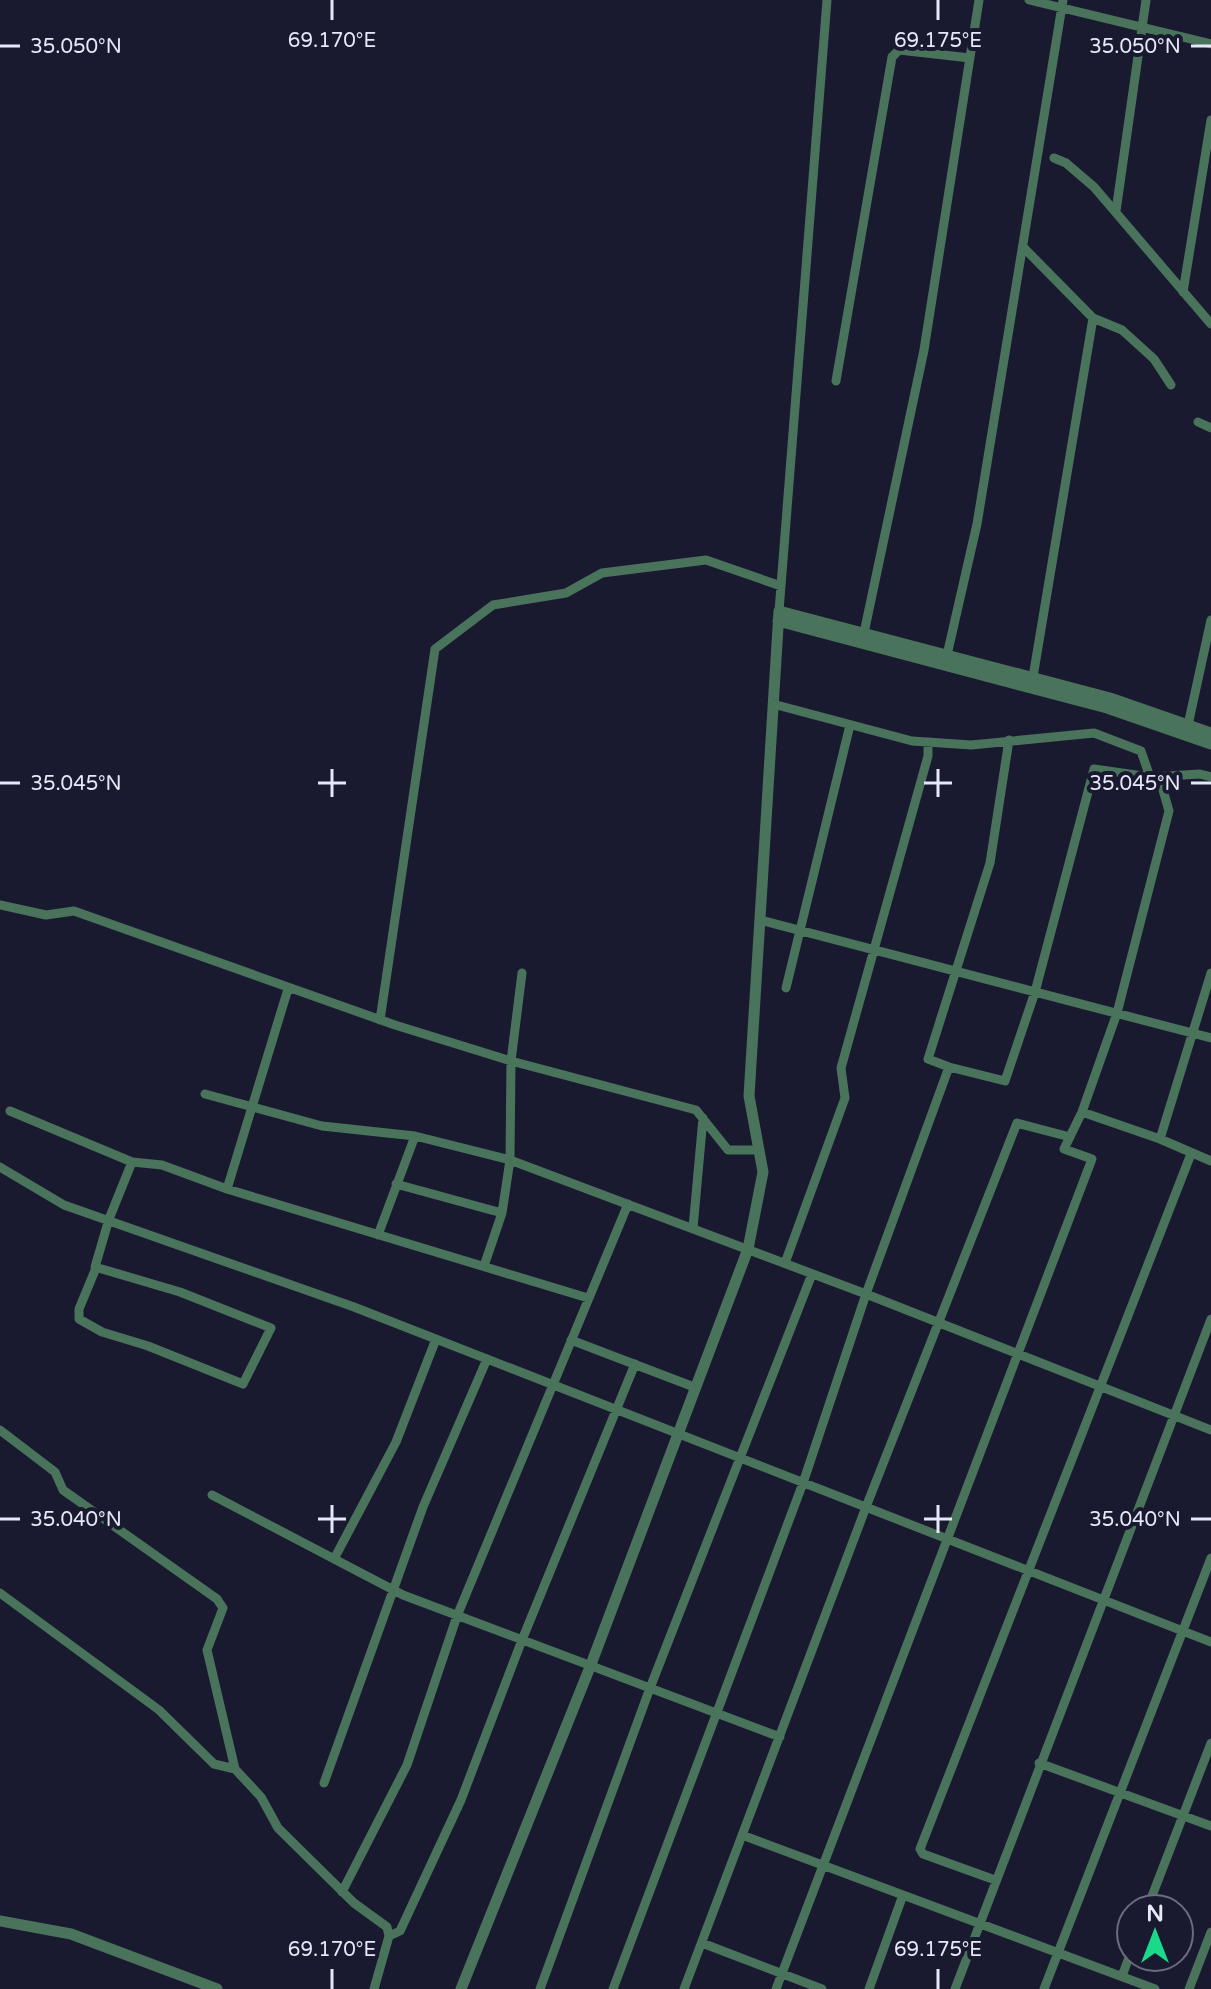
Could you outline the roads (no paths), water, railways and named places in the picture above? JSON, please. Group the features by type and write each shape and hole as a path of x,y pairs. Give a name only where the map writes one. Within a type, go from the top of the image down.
{"street":[{"path":"461,1989 590,1667 748,1249 763,1172 749,1096 781,586 827,0"},
{"path":"864,633 924,350 979,0"},
{"path":"1029,0 1063,3 1211,44"},
{"path":"1116,211 1146,0"},
{"path":"947,655 977,524 1063,3"},
{"path":"836,381 892,57 899,50 970,58"},
{"path":"1183,292 1211,120"},
{"path":"1054,158 1066,163 1116,211 1211,324"},
{"path":"1024,248 1093,318 1122,330 1154,359 1171,385"},
{"path":"1033,677 1093,318"},
{"path":"1198,422 1211,428"},
{"path":"380,1020 435,649 493,605 566,593 602,573 706,560 781,586"},
{"path":"779,616 864,633 1033,677 1211,733"},
{"path":"779,616 1107,708 1211,744"},
{"path":"1188,725 1211,620"},
{"path":"773,704 928,742 971,745 1094,733 1141,751 1169,811 1117,1013 1082,1112 1064,1149 1092,1159 950,1540 776,1989"},
{"path":"786,988 850,725"},
{"path":"1009,740 990,863 928,1059 1005,1081 1035,992 1094,769 1155,776 1200,774 1211,777"},
{"path":"785,1263 845,1098 841,1068 876,951 928,756 928,742"},
{"path":"0,905 46,915 74,911 380,1020 511,1061 696,1110 728,1150 759,1150"},
{"path":"760,920 1211,1038"},
{"path":"484,1266 502,1213 510,1160 511,1061 522,973"},
{"path":"1160,1139 1211,973"},
{"path":"227,1189 288,989"},
{"path":"613,1989 714,1711 803,1483 866,1294 949,1067"},
{"path":"205,1094 345,1130 379,1129 510,1160 866,1294 1211,1430"},
{"path":"10,1111 132,1162 162,1165 227,1189 588,1298"},
{"path":"1082,1112 1160,1139 1211,1161"},
{"path":"693,1228 703,1118"},
{"path":"684,1989 866,1507 1017,1123 1070,1137"},
{"path":"378,1235 415,1136"},
{"path":"995,1880 923,1854 920,1849 1191,1154"},
{"path":"96,1268 180,1292 271,1328 243,1384 148,1346 102,1332 79,1319 79,1309 96,1268 109,1219 132,1162"},
{"path":"0,1167 64,1205 436,1339 1211,1642"},
{"path":"396,1184 502,1213"},
{"path":"342,1892 407,1765 457,1616 628,1204"},
{"path":"540,1989 650,1688 812,1274"},
{"path":"955,1989 1211,1319"},
{"path":"334,1559 396,1442 436,1339"},
{"path":"571,1340 694,1387"},
{"path":"324,1783 391,1589 487,1359"},
{"path":"389,1936 400,1931 419,1896 461,1800 522,1640 635,1364"},
{"path":"0,1430 55,1472 63,1490 217,1599 223,1608 207,1650 208,1667 235,1769 261,1797 278,1828 342,1892 387,1927 389,1936 374,1989"},
{"path":"212,1495 391,1589 780,1737"},
{"path":"1044,1989 1211,1558"},
{"path":"0,1593 159,1710 214,1764 235,1769"},
{"path":"1153,1893 1211,1743"},
{"path":"1039,1763 1211,1826"},
{"path":"742,1835 1155,1989"},
{"path":"869,1989 903,1895"},
{"path":"0,1921 71,1934 217,1989"},
{"path":"1189,1989 1211,1932"},
{"path":"702,1943 822,1989"},
{"path":"1200,1961 1211,1965"}]}
